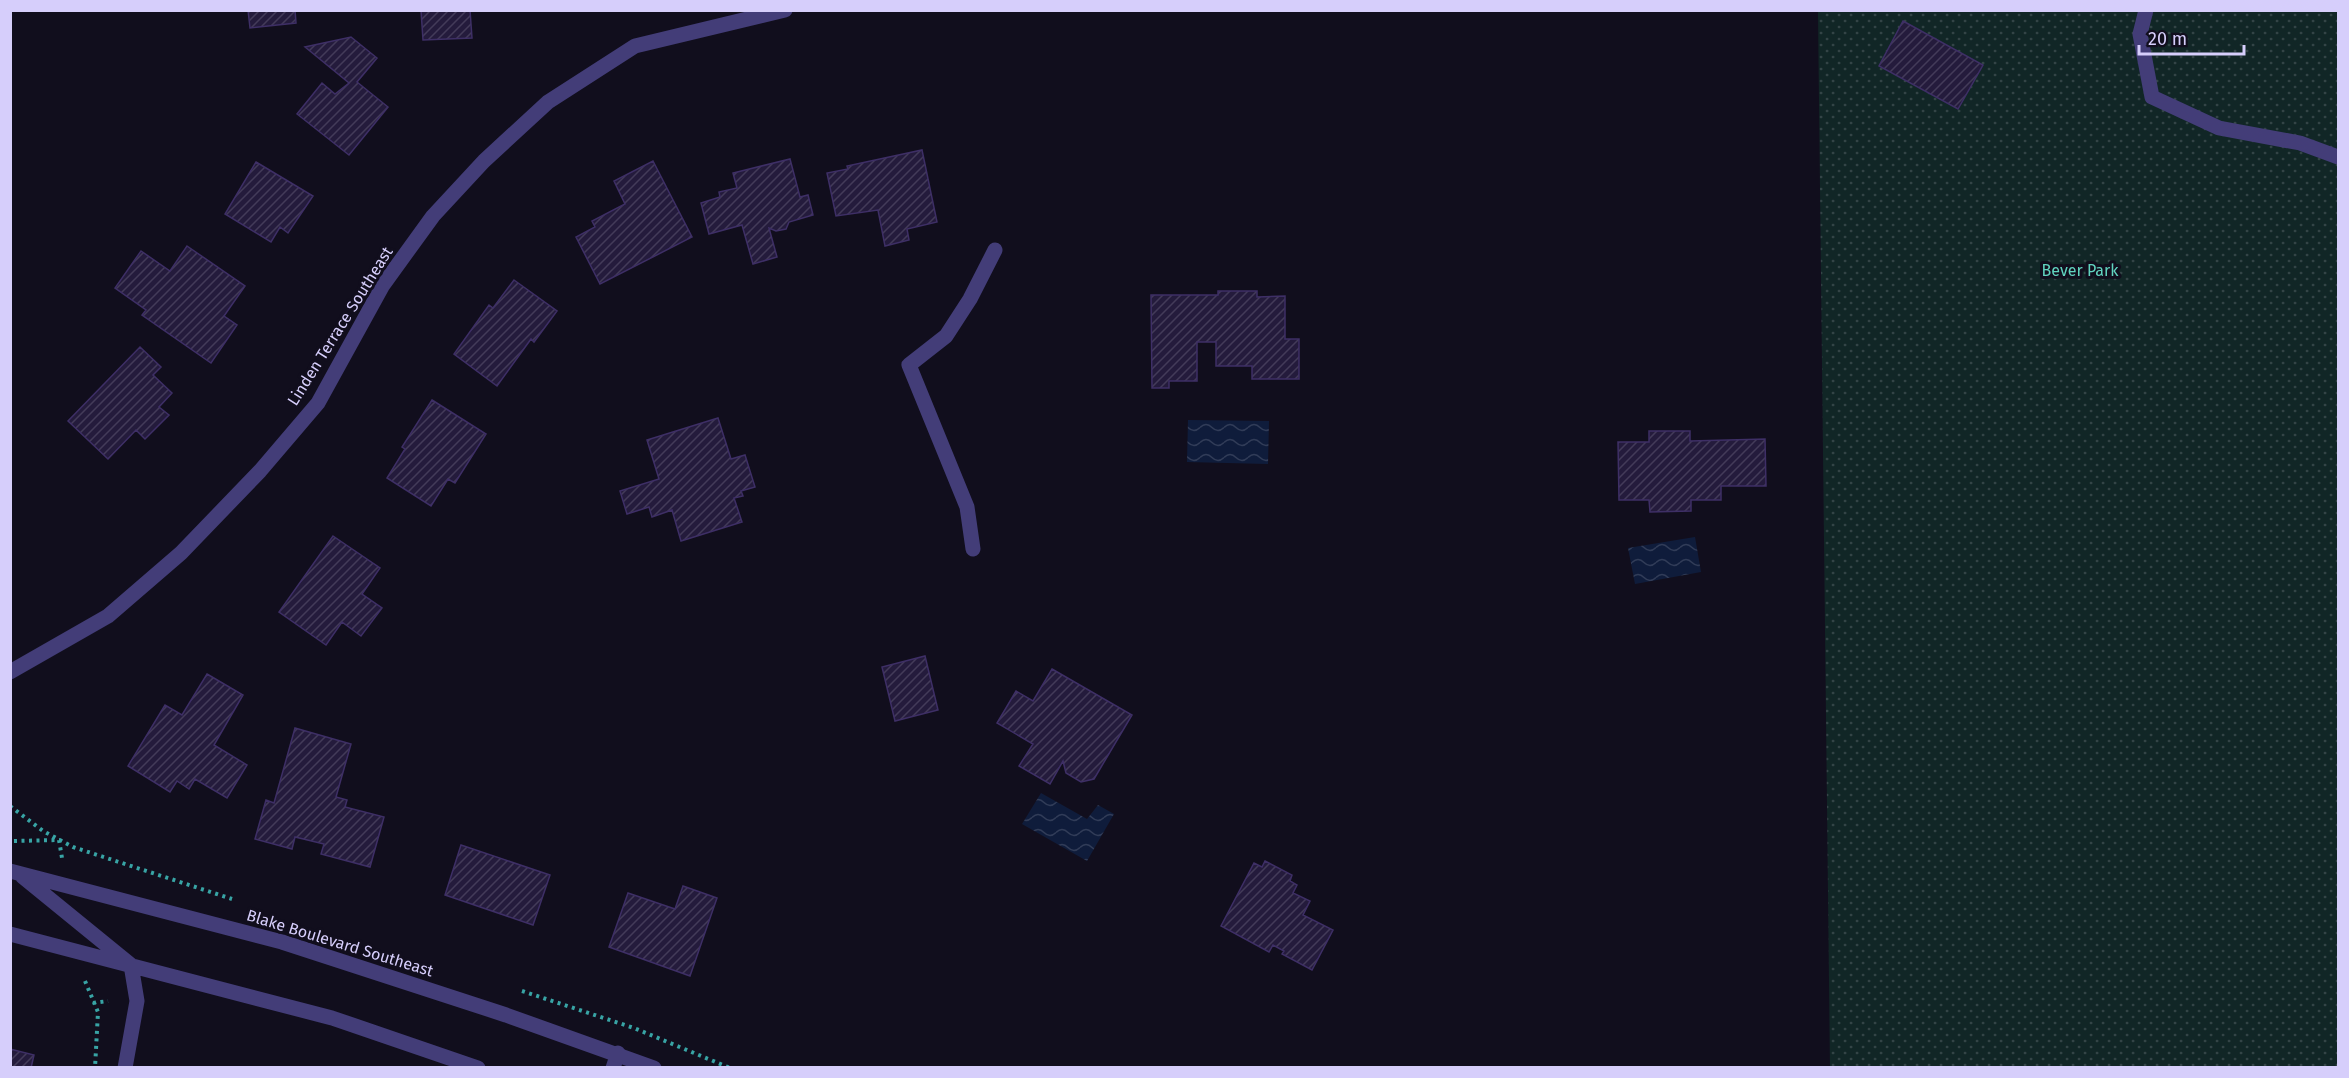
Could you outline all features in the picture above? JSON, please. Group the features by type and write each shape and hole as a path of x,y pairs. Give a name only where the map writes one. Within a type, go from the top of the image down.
{"street":[{"name":"Linden Terrace Southeast","path":"10,672 108,616 181,553 260,471 318,403 383,285 433,216 484,161 548,102 635,46 785,10"},
{"path":"2146,10 2140,34 2152,97 2218,128 2300,143 2338,158"},
{"path":"973,549 967,507 909,365 946,336 970,299 995,250"},
{"path":"13,870 131,965 137,1001 125,1068"},
{"name":"Blake Boulevard Southeast","path":"13,870 282,942 616,1060 654,1068"},
{"path":"10,934 332,1018 478,1068"}],"path":[{"path":"14,841 58,840 62,860"},
{"path":"83,970 87,991 98,1012 95,1068"},
{"path":"93,1003 108,1001"}],"green space":[{"name":"Bever Park","path":"1818,11 2338,11 2338,1067 1830,1067"}],"water":[{"path":"1188,420 1269,421 1268,464 1187,462"},
{"path":"1695,537 1701,572 1635,584 1628,548"},
{"path":"1041,793 1087,819 1098,805 1114,814 1087,861 1022,824"}],"building":[{"path":"248,10 295,10 296,23 250,28"},
{"path":"421,10 470,10 472,38 423,40"},
{"path":"1903,21 1983,65 1958,109 1879,66"},
{"path":"351,37 377,58 357,82 388,107 349,155 297,114 322,83 335,94 349,83 305,47"},
{"path":"922,150 937,222 907,229 909,240 885,246 878,210 836,216 827,173 848,169 847,166"},
{"path":"790,159 800,197 808,195 813,215 789,222 786,229 776,231 769,228 777,257 753,264 742,225 709,234 701,203 720,197 719,192 737,188 733,173"},
{"path":"653,161 692,237 600,284 576,237 595,227 592,221 625,204 614,181"},
{"path":"256,162 313,196 288,233 280,227 271,242 225,214"},
{"path":"187,246 245,286 224,316 237,325 211,363 142,315 146,310 115,288 141,251 170,271"},
{"path":"514,280 557,311 534,342 531,339 497,386 454,354 489,305 493,308"},
{"path":"1218,291 1257,291 1257,297 1285,296 1285,339 1299,339 1299,379 1252,379 1252,366 1216,366 1216,342 1197,342 1197,381 1169,381 1169,388 1152,388 1151,295 1218,295"},
{"path":"140,347 161,367 153,375 172,393 159,407 169,415 145,439 136,430 108,459 68,421"},
{"path":"432,400 486,434 455,483 448,479 431,506 387,478 405,449 402,447"},
{"path":"718,418 731,459 745,455 755,487 741,491 743,496 734,498 742,522 681,541 672,510 652,517 649,507 627,514 620,491 659,479 647,440"},
{"path":"1649,431 1690,431 1690,441 1765,439 1766,486 1721,486 1721,500 1691,500 1691,511 1650,512 1649,500 1619,500 1618,442 1649,442"},
{"path":"333,536 380,568 362,594 382,608 361,636 342,622 326,645 279,612"},
{"path":"925,656 938,710 895,721 882,667"},
{"path":"1052,669 1132,715 1094,779 1081,782 1066,773 1063,761 1050,784 1019,766 1033,744 997,723 1016,691 1033,701"},
{"path":"207,674 243,695 214,745 247,765 227,798 195,779 189,789 177,781 170,792 128,766 165,705 182,715"},
{"path":"295,728 351,744 336,797 347,800 345,807 384,817 370,867 321,854 324,844 295,837 292,849 255,839 266,800 274,803"},
{"path":"461,845 550,875 533,925 445,895"},
{"path":"1265,861 1292,875 1290,881 1297,885 1293,893 1310,901 1303,915 1333,930 1312,970 1282,954 1284,951 1273,945 1269,952 1221,926 1254,863 1262,867"},
{"path":"683,886 717,898 690,976 609,947 628,893 675,909"},
{"path":"10,1049 34,1055 31,1068 10,1068"}]}
